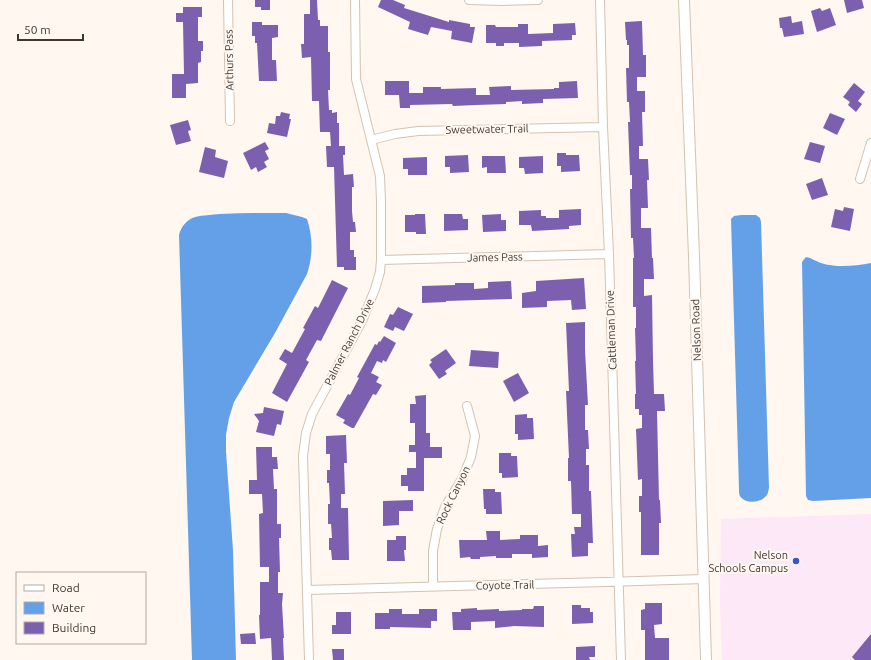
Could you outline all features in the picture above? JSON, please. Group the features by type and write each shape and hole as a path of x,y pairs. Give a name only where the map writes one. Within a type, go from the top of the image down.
{"street":[{"name":"Arthurs Pass","path":"228,0 230,121"},
{"name":"Palmer Ranch Drive","path":"309,660 303,456 306,433 312,414 362,319 375,289 380,272 381,260 380,176 356,79 355,0"},
{"path":"469,0 538,0"},
{"name":"Cattleman Drive","path":"600,0 620,582 621,660"},
{"name":"Nelson Road","path":"684,0 694,256 706,660"},
{"name":"Sweetwater Trail","path":"371,140 395,134 418,131 604,127"},
{"path":"860,178 871,143"},
{"name":"James Pass","path":"381,260 609,254"},
{"name":"Rock Canyon","path":"433,586 433,551 437,529 445,507 463,477 471,457 476,436 467,406"},
{"name":"Coyote Trail","path":"307,590 704,579"}],"shaded area":[{"name":"Nelson Schools Campus","path":"871,514 871,660 722,660 720,603 721,519"}],"water":[{"path":"286,213 307,219 311,240 309,267 307,274 275,333 234,402 226,435 233,550 236,660 192,660 179,235 181,229 187,222 198,216 220,214"},
{"path":"756,215 760,218 761,222 769,488 766,496 752,502 742,499 739,492 731,219 734,216"},
{"path":"806,257 833,266 852,266 871,263 871,498 813,501 808,500 806,496 802,262"}],"building":[{"path":"255,0 270,0 270,10 261,10 261,7 255,7"},
{"path":"310,0 317,0 318,20 320,20 320,26 328,26 328,52 330,52 330,90 328,90 329,110 332,110 332,113 337,112 337,123 339,123 339,146 345,146 345,155 343,155 344,175 353,174 354,187 352,187 352,211 356,232 350,232 350,250 354,250 354,257 356,257 356,270 344,270 344,267 337,267 334,167 327,167 326,146 331,146 330,132 320,132 319,101 312,101 311,57 302,58 301,44 304,44 304,14 310,14"},
{"path":"381,0 393,0 405,5 404,8 449,22 449,20 470,24 470,27 475,27 472,43 451,39 452,31 431,27 428,35 408,29 410,22 378,7"},
{"path":"844,0 862,0 864,8 847,13"},
{"path":"183,7 202,7 202,17 198,17 198,41 203,41 203,51 201,51 201,62 198,63 198,83 186,84 186,98 172,98 172,74 184,74 183,22 176,22 176,13 183,13"},
{"path":"820,8 822,11 830,8 836,25 817,32 811,11"},
{"path":"791,16 792,23 802,21 804,34 784,37 782,28 780,28 779,18"},
{"path":"642,21 643,55 646,55 646,77 637,77 637,91 645,91 645,112 642,112 643,146 639,146 639,159 648,159 649,180 647,180 648,208 641,208 641,228 651,228 654,279 644,279 644,296 652,295 654,394 664,394 665,411 657,411 661,523 659,523 659,555 641,555 641,512 639,512 639,496 642,496 642,479 638,480 636,429 642,428 642,415 639,415 639,409 635,409 636,307 633,307 634,258 633,238 631,238 630,189 632,189 632,175 630,175 628,122 630,122 629,102 627,102 626,68 629,68 629,45 627,45 626,40 625,22"},
{"path":"252,22 262,22 262,25 278,25 278,37 272,38 272,60 276,60 277,81 259,81 257,43 255,43 255,36 252,36"},
{"path":"575,23 576,35 572,35 572,40 542,41 542,46 519,47 519,43 504,43 504,46 496,46 496,43 486,43 486,25 495,25 496,27 518,27 518,24 528,24 528,34 553,33 553,24"},
{"path":"385,81 409,81 409,93 423,93 423,87 441,87 441,89 476,88 476,95 490,95 489,87 511,86 511,90 554,89 559,88 559,82 577,81 578,98 543,99 543,103 522,104 522,101 506,102 506,104 453,106 452,104 410,105 410,108 400,108 399,95 385,95"},
{"path":"854,83 865,92 858,101 862,104 856,112 848,105 850,102 843,97"},
{"path":"281,112 290,114 289,119 291,119 287,137 267,133 269,123 275,124 276,116 280,116"},
{"path":"830,113 845,119 837,135 823,128"},
{"path":"188,120 191,130 188,131 191,141 176,145 170,125"},
{"path":"265,142 269,149 265,151 269,159 264,162 267,167 258,172 256,167 251,170 243,153"},
{"path":"810,142 825,146 820,163 804,159"},
{"path":"205,147 216,150 215,157 228,161 224,178 199,172"},
{"path":"557,153 579,155 580,171 561,172 561,166 557,166"},
{"path":"468,155 469,172 450,173 450,167 445,167 445,156"},
{"path":"482,156 505,156 506,173 487,173 487,167 482,168"},
{"path":"543,156 543,173 525,174 524,168 519,168 519,157"},
{"path":"427,157 427,175 408,175 408,169 403,169 403,158"},
{"path":"822,178 828,195 812,200 806,184"},
{"path":"844,207 854,209 850,231 831,227 835,209 843,211"},
{"path":"581,209 581,225 569,226 569,229 532,231 531,225 519,225 519,211 541,210 541,216 546,216 546,218 559,218 559,210"},
{"path":"425,214 426,234 405,232 405,215"},
{"path":"444,214 462,214 463,219 468,219 468,230 444,231"},
{"path":"501,214 501,220 506,220 506,231 483,232 482,215"},
{"path":"584,278 586,309 572,310 571,300 547,301 547,307 522,308 522,293 536,291 536,281"},
{"path":"332,280 348,288 321,341 317,340 306,360 309,362 287,402 272,393 287,364 279,359 285,349 292,353 315,306 318,308"},
{"path":"511,281 512,299 422,303 422,286 474,283 474,289 488,288 488,282"},
{"path":"398,307 413,314 404,331 395,327 393,331 384,327 390,314 393,315"},
{"path":"585,322 588,405 585,405 585,430 588,430 589,449 586,449 586,465 589,465 589,491 591,491 593,543 588,543 588,556 572,557 571,534 575,534 574,527 581,527 581,514 572,514 571,481 568,481 569,458 566,391 569,391 566,323"},
{"path":"384,336 396,343 386,362 383,360 382,363 377,361 371,373 379,377 376,382 382,385 376,395 373,394 354,428 352,428 343,423 345,420 336,415 348,394 350,395 359,378 357,377 375,344 377,345"},
{"path":"446,349 456,363 445,371 447,374 439,379 429,365 432,362 430,360"},
{"path":"471,350 499,352 498,368 469,366"},
{"path":"518,373 529,393 514,402 503,381"},
{"path":"426,395 426,433 430,433 430,447 442,447 442,458 424,458 424,491 408,491 408,486 401,486 401,475 407,475 407,468 416,468 416,452 409,452 409,445 415,445 415,423 410,423 410,404 416,404 415,396"},
{"path":"264,407 284,411 281,425 277,424 274,436 256,432 259,421 254,414 263,413"},
{"path":"527,414 527,418 533,418 534,439 518,440 518,434 515,434 515,415"},
{"path":"346,435 347,463 344,463 345,494 341,494 341,508 348,508 349,560 332,560 331,550 329,550 329,538 332,538 331,524 328,524 328,504 330,504 329,483 327,483 327,470 330,470 330,454 326,454 326,436"},
{"path":"256,447 272,447 272,457 277,457 278,469 273,469 274,489 277,489 277,524 281,524 281,538 279,538 280,572 278,572 278,593 283,593 284,660 272,660 271,638 260,639 260,582 269,582 269,567 260,567 259,514 263,513 262,494 249,494 249,480 257,480"},
{"path":"499,453 511,453 511,456 517,456 518,477 502,478 502,473 499,473"},
{"path":"483,489 495,489 495,492 501,492 502,514 486,514 486,509 484,509"},
{"path":"413,500 413,511 399,511 399,525 383,526 383,501"},
{"path":"486,531 500,531 500,540 520,539 520,535 538,535 538,546 548,545 548,557 532,558 532,554 512,554 512,558 496,558 496,556 480,557 480,559 471,559 470,557 460,558 459,540 487,540"},
{"path":"396,536 406,536 406,550 404,550 405,561 387,561 387,540 396,540"},
{"path":"645,603 662,603 662,624 654,625 655,638 669,638 669,660 645,660 645,630 641,630 641,610 645,609"},
{"path":"572,605 581,605 581,608 590,608 590,612 593,612 593,623 572,624"},
{"path":"534,606 544,606 544,627 514,626 495,628 495,621 471,622 471,630 453,630 452,612 461,612 461,609 499,609 499,611 533,609"},
{"path":"389,609 402,609 402,614 419,614 419,609 437,609 437,621 431,621 431,628 390,627 390,629 375,629 375,613 389,613"},
{"path":"336,612 351,612 351,634 332,634 332,625 336,625"},
{"path":"255,633 256,644 241,644 240,634"},
{"path":"871,634 871,660 855,660 852,657"},
{"path":"595,646 595,657 589,657 590,660 576,660 576,647"},
{"path":"332,649 344,649 344,660 333,660"}],"place":[{"name":"Nelson Schools Campus","path":"796,561"}]}
